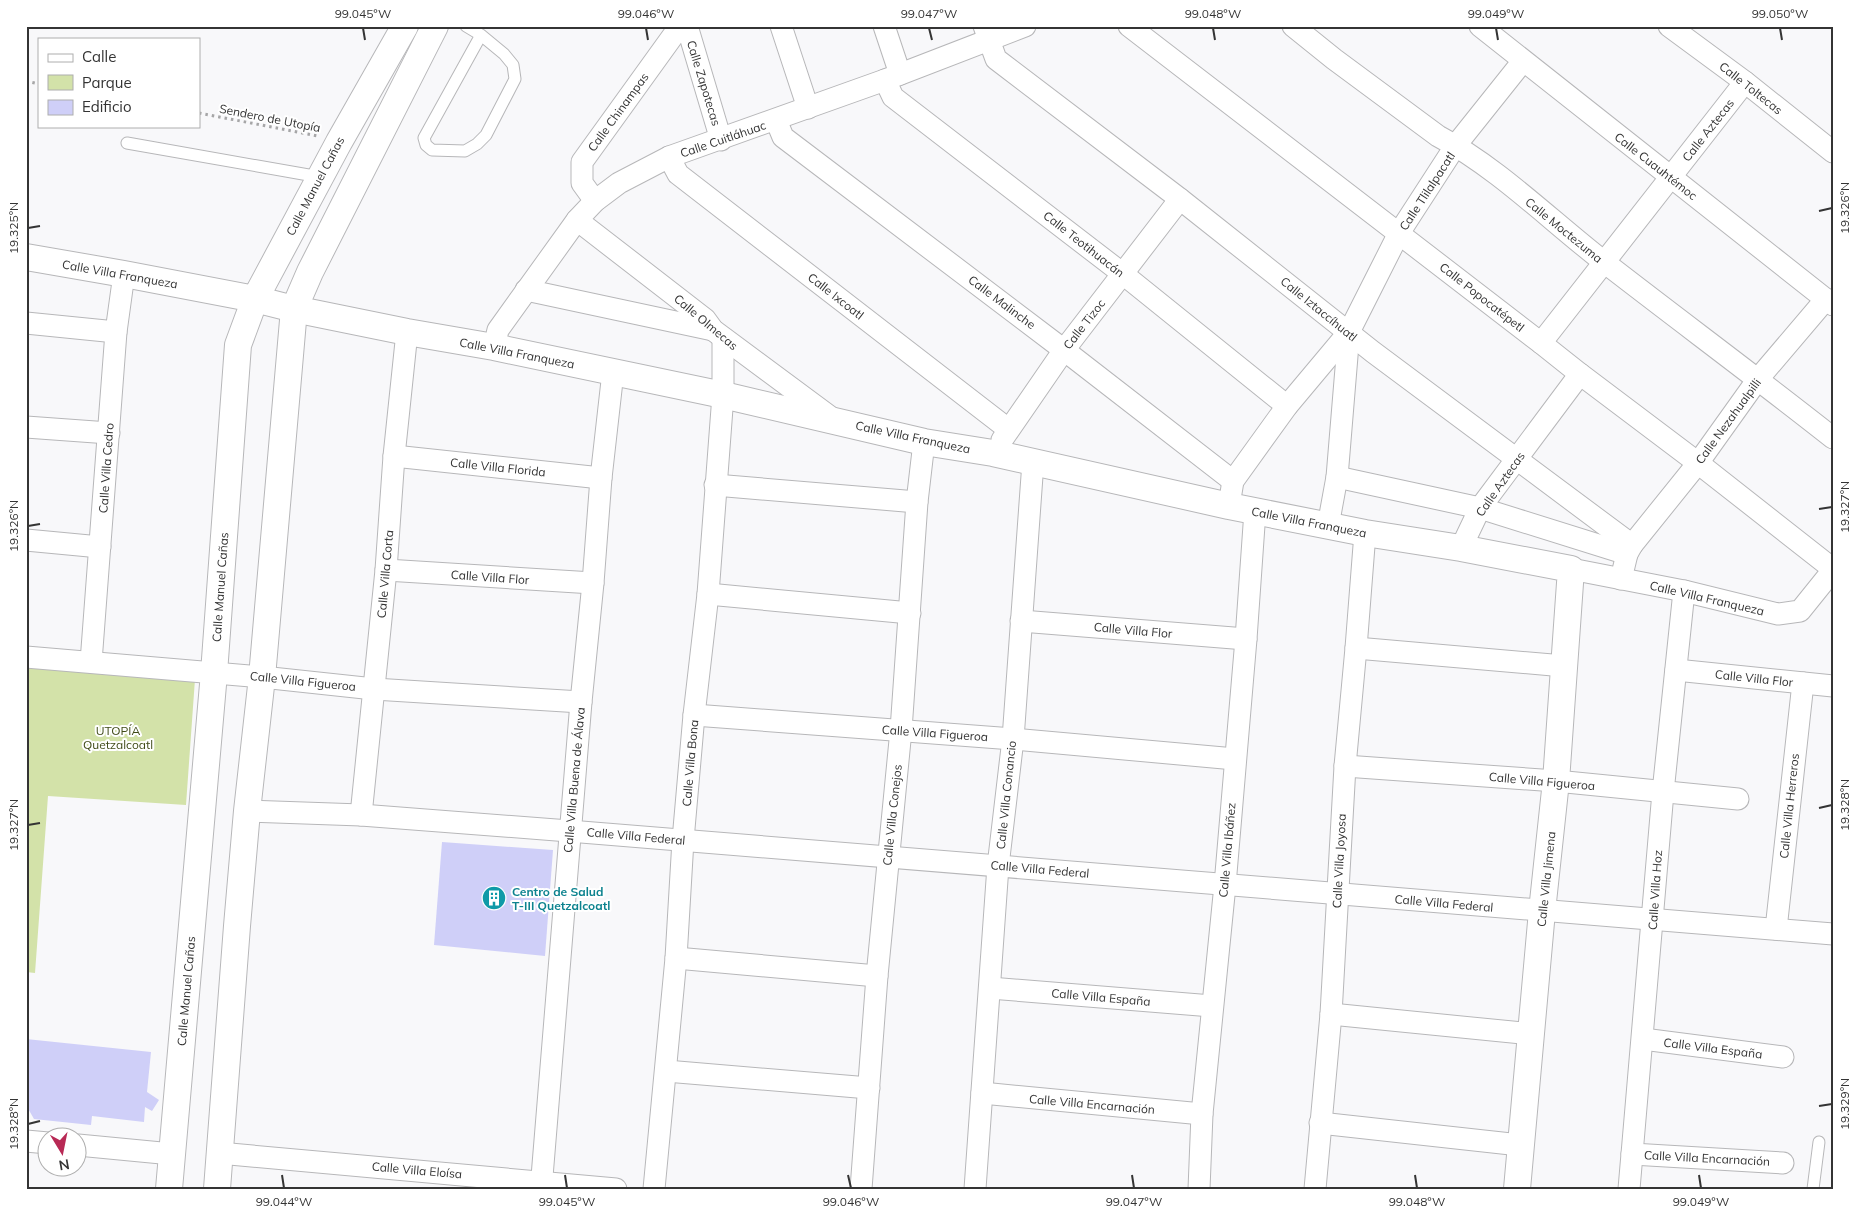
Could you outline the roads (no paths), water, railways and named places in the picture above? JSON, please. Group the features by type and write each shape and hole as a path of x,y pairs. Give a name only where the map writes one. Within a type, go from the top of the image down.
{"street":[{"name":"Calle Manuel Cañas","path":"169,1189 214,673 238,345 255,299 338,142 405,26"},
{"path":"217,1189 247,811 262,677 294,309 310,272 435,26"},
{"name":"Calle Chinampas","path":"595,201 582,183 582,162 680,26"},
{"name":"Calle Zapotecas","path":"687,26 721,140"},
{"path":"781,26 808,108"},
{"name":"Calle Teotihuacán","path":"884,26 892,77 893,97 1123,274 1287,406"},
{"name":"Calle Cuitláhuac","path":"494,347 498,330 577,220 595,201 619,183 670,157 892,77 986,33 1025,26"},
{"name":"Calle Popocatépetl","path":"1129,26 1833,569"},
{"name":"Calle Moctezuma","path":"1293,26 1334,59 1438,136 1480,161 1604,262 1833,438"},
{"name":"Calle Cuauhtémoc","path":"1480,26 1829,302"},
{"name":"Calle Toltecas","path":"1669,26 1833,152"},
{"name":"Calle Iztaccíhuatl","path":"986,33 996,59 1180,199 1373,352 1517,458 1630,550"},
{"name":"Calle Tlilalpacatl","path":"1231,493 1287,406 1349,332 1399,233 1456,145 1524,61"},
{"name":"Calle Aztecas","path":"1541,342 1671,178 1744,82"},
{"name":"Calle Malinche","path":"776,120 783,137 1064,350 1231,493"},
{"name":"Calle Ixcoatl","path":"670,157 678,174 1008,429"},
{"name":"Calle Tizoc","path":"993,453 1064,350 1180,199"},
{"name":"Calle Olmecas","path":"577,220 705,319 718,334 837,421"},
{"name":"Calle Villa Franqueza","path":"26,257 255,299 407,332 494,347 723,395 924,442 993,453 1034,462 1231,493 1255,511 1684,591 1778,614 1800,611 1833,569"},
{"name":"Calle Villa Cedro","path":"91,662 116,332 124,274"},
{"path":"526,290 718,334"},
{"name":"Calle Nezahualpilli","path":"1630,550 1698,463 1758,380 1829,302"},
{"path":"26,323 116,332"},
{"name":"Calle Villa Corta","path":"361,815 386,570 394,456 407,332"},
{"name":"Calle Tlilalpacatl","path":"1328,526 1338,477 1349,332"},
{"name":"Calle Villa Bona","path":"654,1189 676,958 683,840 694,715 708,594 723,395 718,334"},
{"name":"Calle Villa Buena de Álava","path":"541,1185 569,831 593,584 601,478 613,372"},
{"name":"Calle Aztecas","path":"1461,548 1480,508 1580,374"},
{"path":"26,426 109,433"},
{"name":"Calle Villa Conejos","path":"861,1189 877,976 910,613 917,502 924,442"},
{"name":"Calle Villa Florida","path":"394,456 601,478"},
{"name":"Calle Villa Conancio","path":"975,1189 998,866 1012,738 1034,462"},
{"path":"1338,477 1480,508 1630,550 1621,579"},
{"path":"715,485 917,502"},
{"name":"Calle Villa Ibáñez","path":"1199,1189 1202,1114 1246,640 1255,511"},
{"name":"Calle Villa Joyosa","path":"1315,1189 1331,1014 1345,766 1365,533"},
{"path":"26,540 100,547"},
{"name":"Calle Villa Jimena","path":"1517,1189 1542,911 1556,781 1571,569"},
{"name":"Calle Villa Flor","path":"386,570 593,584"},
{"name":"Calle Villa Hoz","path":"1629,1189 1653,920 1662,792 1684,591"},
{"path":"708,594 910,613"},
{"name":"Calle Villa Flor","path":"1021,621 1246,640"},
{"path":"1356,648 1564,666"},
{"name":"Calle Villa Figueroa","path":"26,657 262,677 374,689 581,702"},
{"name":"Calle Villa Flor","path":"1676,670 1833,686"},
{"name":"Calle Villa Herreros","path":"1776,929 1803,683"},
{"name":"Calle Villa Figueroa","path":"694,715 1012,738 1235,759"},
{"name":"Calle Villa Figueroa","path":"1345,766 1556,781 1738,799"},
{"name":"Calle Villa Federal","path":"247,811 361,815 569,831 1833,934"},
{"path":"676,958 877,976"},
{"name":"Calle Villa España","path":"990,988 1212,1006"},
{"path":"1331,1014 1532,1034"},
{"name":"Calle Villa España","path":"1643,1039 1783,1057"},
{"path":"666,1071 869,1088"},
{"name":"Calle Villa Encarnación","path":"982,1093 1202,1114"},
{"path":"1320,1123 1520,1145"},
{"path":"88,1146 172,1154"},
{"name":"Calle Villa Eloísa","path":"219,1153 541,1185 616,1189"},
{"name":"Calle Villa Encarnación","path":"1632,1154 1782,1162"}],"lane":[{"path":"466,26 481,35 504,54 513,65 515,80 486,135 477,144 465,151 432,150 426,145 424,138 481,35"},
{"path":"127,143 320,177"},
{"path":"1813,1189 1819,1142"}],"place":[{"name":"Centro de Salud T-III Quetzalcoatl","path":"494,898"}],"park label":[{"name":"UTOPÍA Quetzalcoatl","path":"118,737"}]}
